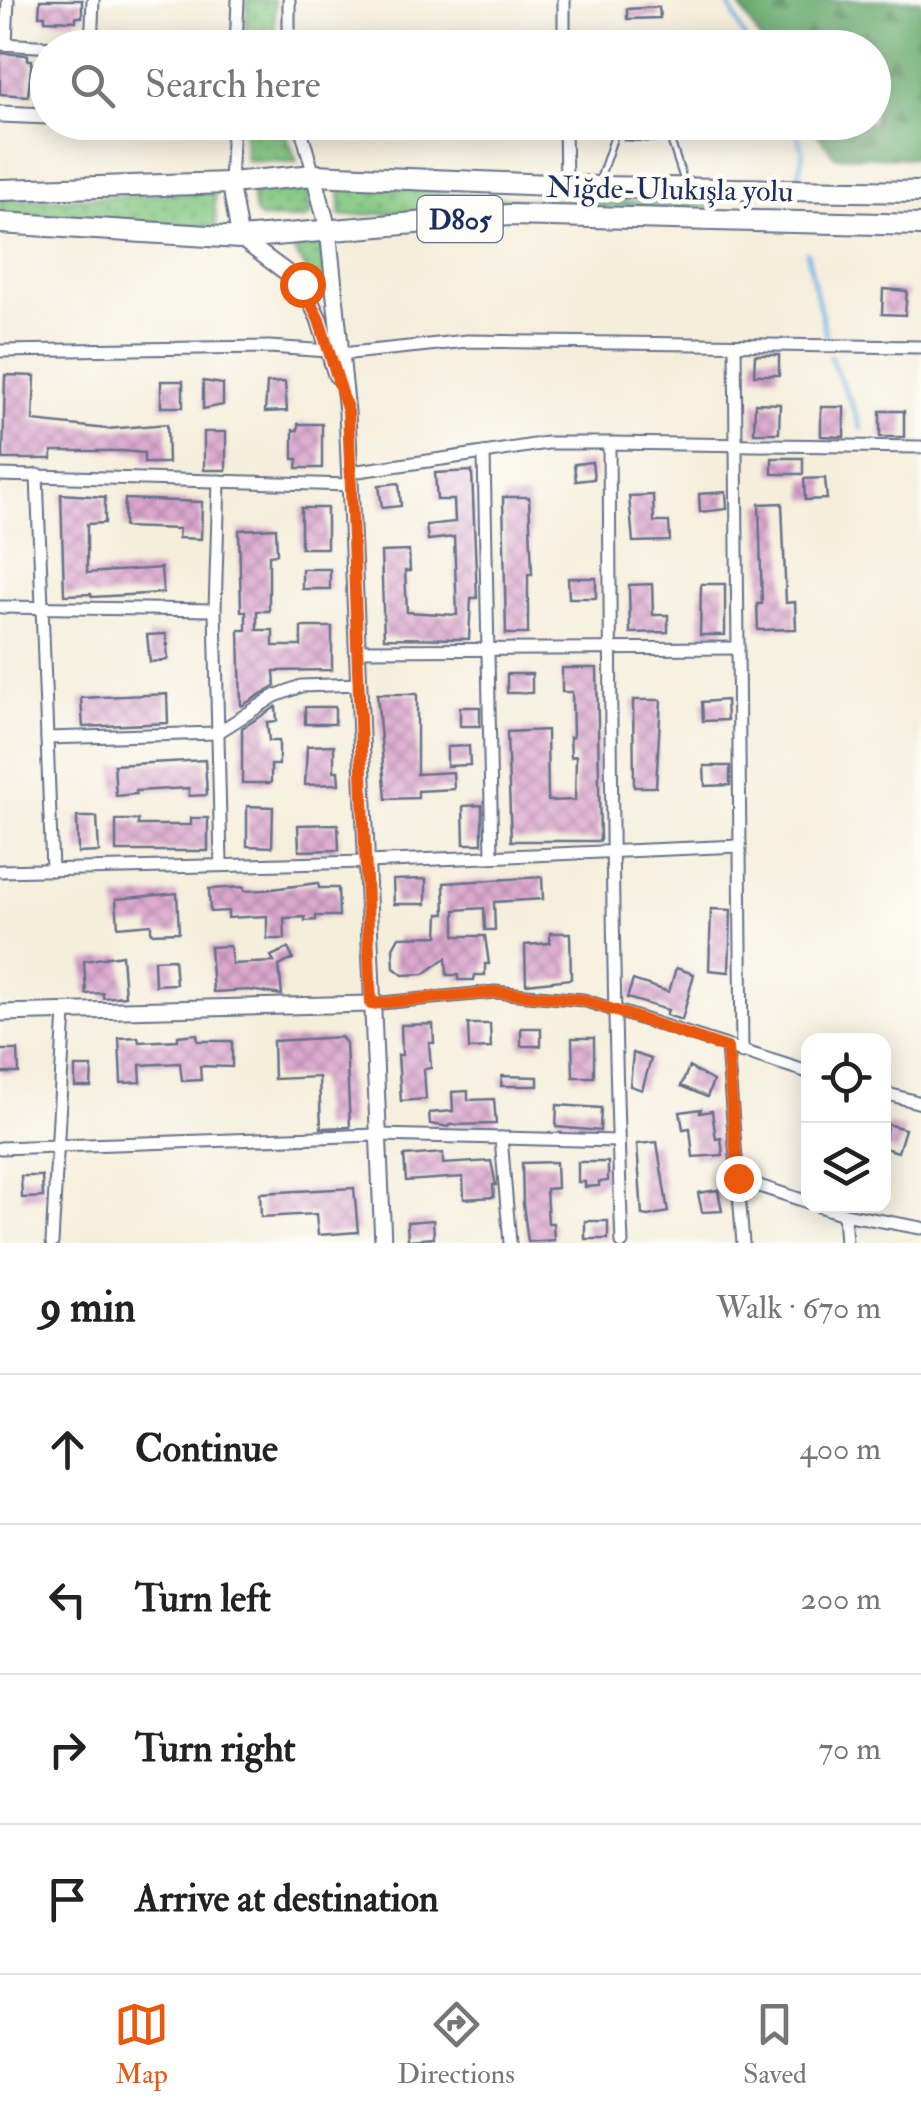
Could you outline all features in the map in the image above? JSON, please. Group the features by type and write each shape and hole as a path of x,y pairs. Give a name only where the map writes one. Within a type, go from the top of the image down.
{"highway":[{"name":"D805","path":"0,188 54,190 230,183 314,175 596,187 921,192"},
{"name":"Niğde-Ulukışla yolu","path":"0,222 240,238 508,215 921,225"}],"street":[{"path":"8,0 3,44 30,46"},
{"path":"92,30 93,0"},
{"path":"237,30 238,0"},
{"path":"289,0 289,30"},
{"path":"564,0 564,30"},
{"path":"0,114 30,115"},
{"path":"232,140 230,183 240,238 302,284 335,353"},
{"path":"304,140 328,229 335,353 348,412 382,1243"},
{"path":"565,140 566,186"},
{"path":"0,351 268,346 335,353 467,341 921,347"},
{"path":"735,345 742,1053"},
{"path":"0,475 219,481 351,479 547,443 921,447"},
{"path":"609,443 612,1010 622,1243"},
{"path":"484,454 492,856"},
{"path":"37,475 52,870"},
{"path":"219,481 215,610 221,864"},
{"path":"0,606 215,610"},
{"path":"359,650 738,648"},
{"path":"46,738 217,733 275,696 301,686 360,684"},
{"path":"0,872 740,846"},
{"path":"0,1014 371,1004 495,992 583,1000 801,1070"},
{"path":"52,1243 65,1012"},
{"path":"727,1048 743,1243"},
{"path":"891,1095 921,1104"},
{"path":"0,1148 377,1135 618,1142"},
{"path":"501,1138 510,1243"},
{"path":"738,1178 801,1200"},
{"path":"841,1213 921,1228"},
{"path":"844,1214 846,1243"}],"lane":[{"path":"596,187 613,140"},
{"path":"671,140 686,188"}],"green space":[{"path":"248,0 274,0 275,30 246,30"},
{"path":"736,0 921,0 921,158 835,156 822,140 891,140 891,30 755,30"},
{"path":"245,140 288,140 297,162 246,160"},
{"path":"298,184 307,188 312,213 305,219 260,218 255,213 251,188"},
{"path":"341,184 525,200 713,203 713,209 524,205 340,216"},
{"path":"214,192 216,227 0,213 0,198"},
{"path":"315,239 320,246 330,305 291,246 295,241"}],"building":[{"path":"40,0 82,0 82,17 76,17 76,21 45,20 45,16 39,16"},
{"path":"659,7 660,18 627,19 627,9"},
{"path":"0,53 28,55 28,96 0,94"},
{"path":"883,289 907,291 905,315 882,314"},
{"path":"755,355 779,355 779,375 754,375"},
{"path":"5,375 35,376 33,421 107,429 167,424 168,463 144,463 144,453 122,451 52,451 52,459 3,459"},
{"path":"161,381 183,381 183,407 161,407"},
{"path":"203,381 223,384 223,405 203,409"},
{"path":"285,382 287,411 265,412 267,383"},
{"path":"755,403 780,404 779,433 754,433"},
{"path":"821,407 844,407 844,437 821,436"},
{"path":"880,411 904,411 904,437 880,437"},
{"path":"298,424 322,424 322,468 297,468 298,459 293,459 293,430 298,430"},
{"path":"204,432 226,432 226,470 204,470"},
{"path":"772,458 803,458 803,474 772,474"},
{"path":"592,462 594,479 576,481 574,464"},
{"path":"472,471 477,598 471,598 469,639 384,638 381,552 409,551 410,571 405,571 407,612 457,615 454,537 428,540 426,525 455,522 454,500 437,500 435,473"},
{"path":"825,478 827,499 805,500 804,479"},
{"path":"399,483 401,506 382,508 379,485"},
{"path":"726,492 727,509 700,512 699,494"},
{"path":"61,494 105,497 105,523 87,524 87,573 161,568 163,593 64,595"},
{"path":"653,495 654,522 669,522 670,541 633,542 629,496"},
{"path":"503,497 529,497 532,574 528,574 528,634 506,634"},
{"path":"125,499 202,502 201,539 178,538 179,529 124,527"},
{"path":"782,503 786,603 795,602 796,629 758,630 757,604 762,604 759,504"},
{"path":"301,508 327,508 327,548 301,548"},
{"path":"276,528 277,554 269,555 269,611 257,611 257,630 273,630 273,646 301,646 301,627 332,627 332,670 274,671 275,686 241,706 239,630 246,630 246,611 241,611 239,530"},
{"path":"302,569 330,569 330,589 302,589"},
{"path":"568,578 596,578 596,598 569,598"},
{"path":"652,584 653,615 668,615 668,632 630,633 629,585"},
{"path":"701,584 725,584 725,635 700,635"},
{"path":"166,634 168,660 150,662 147,635"},
{"path":"562,668 597,668 600,841 511,841 507,732 547,730 548,801 575,800 576,756 571,757 570,737 572,692 562,692"},
{"path":"507,674 532,674 532,693 507,693"},
{"path":"167,694 168,723 83,727 81,698"},
{"path":"377,694 417,694 417,774 453,772 454,789 418,791 418,798 386,799"},
{"path":"633,700 661,700 656,787 634,787"},
{"path":"726,700 727,720 703,721 702,702"},
{"path":"276,707 277,721 267,722 269,741 279,741 279,765 271,765 271,783 242,783 242,728"},
{"path":"305,707 335,707 335,724 305,724"},
{"path":"460,707 480,707 480,726 460,726"},
{"path":"334,745 334,771 338,771 339,784 305,785 307,746"},
{"path":"469,746 470,765 447,766 447,747"},
{"path":"205,760 207,795 189,796 189,788 116,796 114,765"},
{"path":"704,766 730,766 730,785 705,786"},
{"path":"482,805 482,844 464,844 463,806"},
{"path":"247,806 273,807 272,847 247,846"},
{"path":"77,817 97,817 99,852 78,853"},
{"path":"191,818 208,818 208,851 116,851 116,820 138,820 138,825 191,825"},
{"path":"338,824 339,850 299,851 298,825"},
{"path":"542,877 543,899 494,902 495,930 485,930 484,908 455,910 455,936 485,936 489,964 485,964 485,975 458,980 458,975 447,975 446,958 424,974 403,975 394,968 393,948 399,937 438,936 439,914 445,914 444,883"},
{"path":"426,879 426,904 394,904 393,880"},
{"path":"318,883 319,888 338,888 339,916 316,916 316,920 305,921 305,917 284,918 285,939 267,939 267,916 228,918 228,911 210,912 209,889 264,890"},
{"path":"177,893 179,932 151,933 151,924 118,927 116,899"},
{"path":"711,909 731,910 729,972 709,970"},
{"path":"550,933 570,933 571,979 526,984 525,945 550,943"},
{"path":"230,946 232,964 274,962 271,956 288,948 293,959 279,966 282,995 249,990 213,992 210,947"},
{"path":"122,955 125,996 103,998 103,993 86,994 84,961"},
{"path":"174,959 176,984 155,985 154,960"},
{"path":"676,968 694,974 682,1020 666,1015 668,1010 627,998 633,980 669,992"},
{"path":"433,1024 434,1043 429,1043 431,1068 424,1069 426,1099 401,1101 401,1025"},
{"path":"468,1024 490,1024 491,1048 469,1049"},
{"path":"521,1028 541,1028 541,1046 521,1046"},
{"path":"197,1034 198,1041 232,1041 232,1067 200,1066 201,1080 182,1081 180,1063 140,1065 141,1082 121,1083 119,1038 138,1037 139,1042 178,1040 178,1036"},
{"path":"341,1037 346,1043 350,1127 321,1128 319,1077 274,1079 273,1041"},
{"path":"572,1038 594,1038 594,1077 573,1077"},
{"path":"0,1050 18,1050 19,1073 0,1073"},
{"path":"633,1053 651,1059 642,1090 630,1086"},
{"path":"75,1067 92,1067 91,1087 75,1087"},
{"path":"689,1067 713,1081 707,1097 681,1086"},
{"path":"502,1076 538,1077 538,1086 501,1086"},
{"path":"468,1091 468,1100 494,1099 496,1124 430,1124 429,1113 453,1111 452,1092"},
{"path":"557,1105 601,1108 600,1131 556,1127"},
{"path":"701,1109 700,1113 712,1111 723,1155 693,1157 690,1128 683,1129 680,1112"},
{"path":"891,1125 905,1129 898,1152 891,1150"},
{"path":"657,1142 668,1212 648,1216 642,1215 637,1144"},
{"path":"443,1153 443,1164 491,1161 494,1197 464,1199 463,1177 406,1181 404,1156"},
{"path":"556,1162 557,1188 546,1189 548,1223 553,1223 554,1240 528,1242 522,1163"},
{"path":"578,1162 608,1162 608,1181 585,1187 585,1182 578,1182"},
{"path":"21,1176 42,1176 43,1197 22,1198"},
{"path":"354,1188 358,1232 318,1235 316,1214 261,1217 260,1193"},
{"path":"718,1190 722,1211 702,1212 698,1193"},
{"path":"433,1220 434,1238 408,1240 407,1222"},
{"path":"585,1221 608,1221 608,1239 585,1239"}],"waterway":[{"path":"727,0 741,30"},
{"path":"798,178 803,153 799,140"},
{"path":"807,252 826,336"},
{"path":"830,356 861,429"}],"route":[{"path":"302,284 319,320 348,412 371,1004 495,992 583,1000 727,1048 738,1178"}]}
